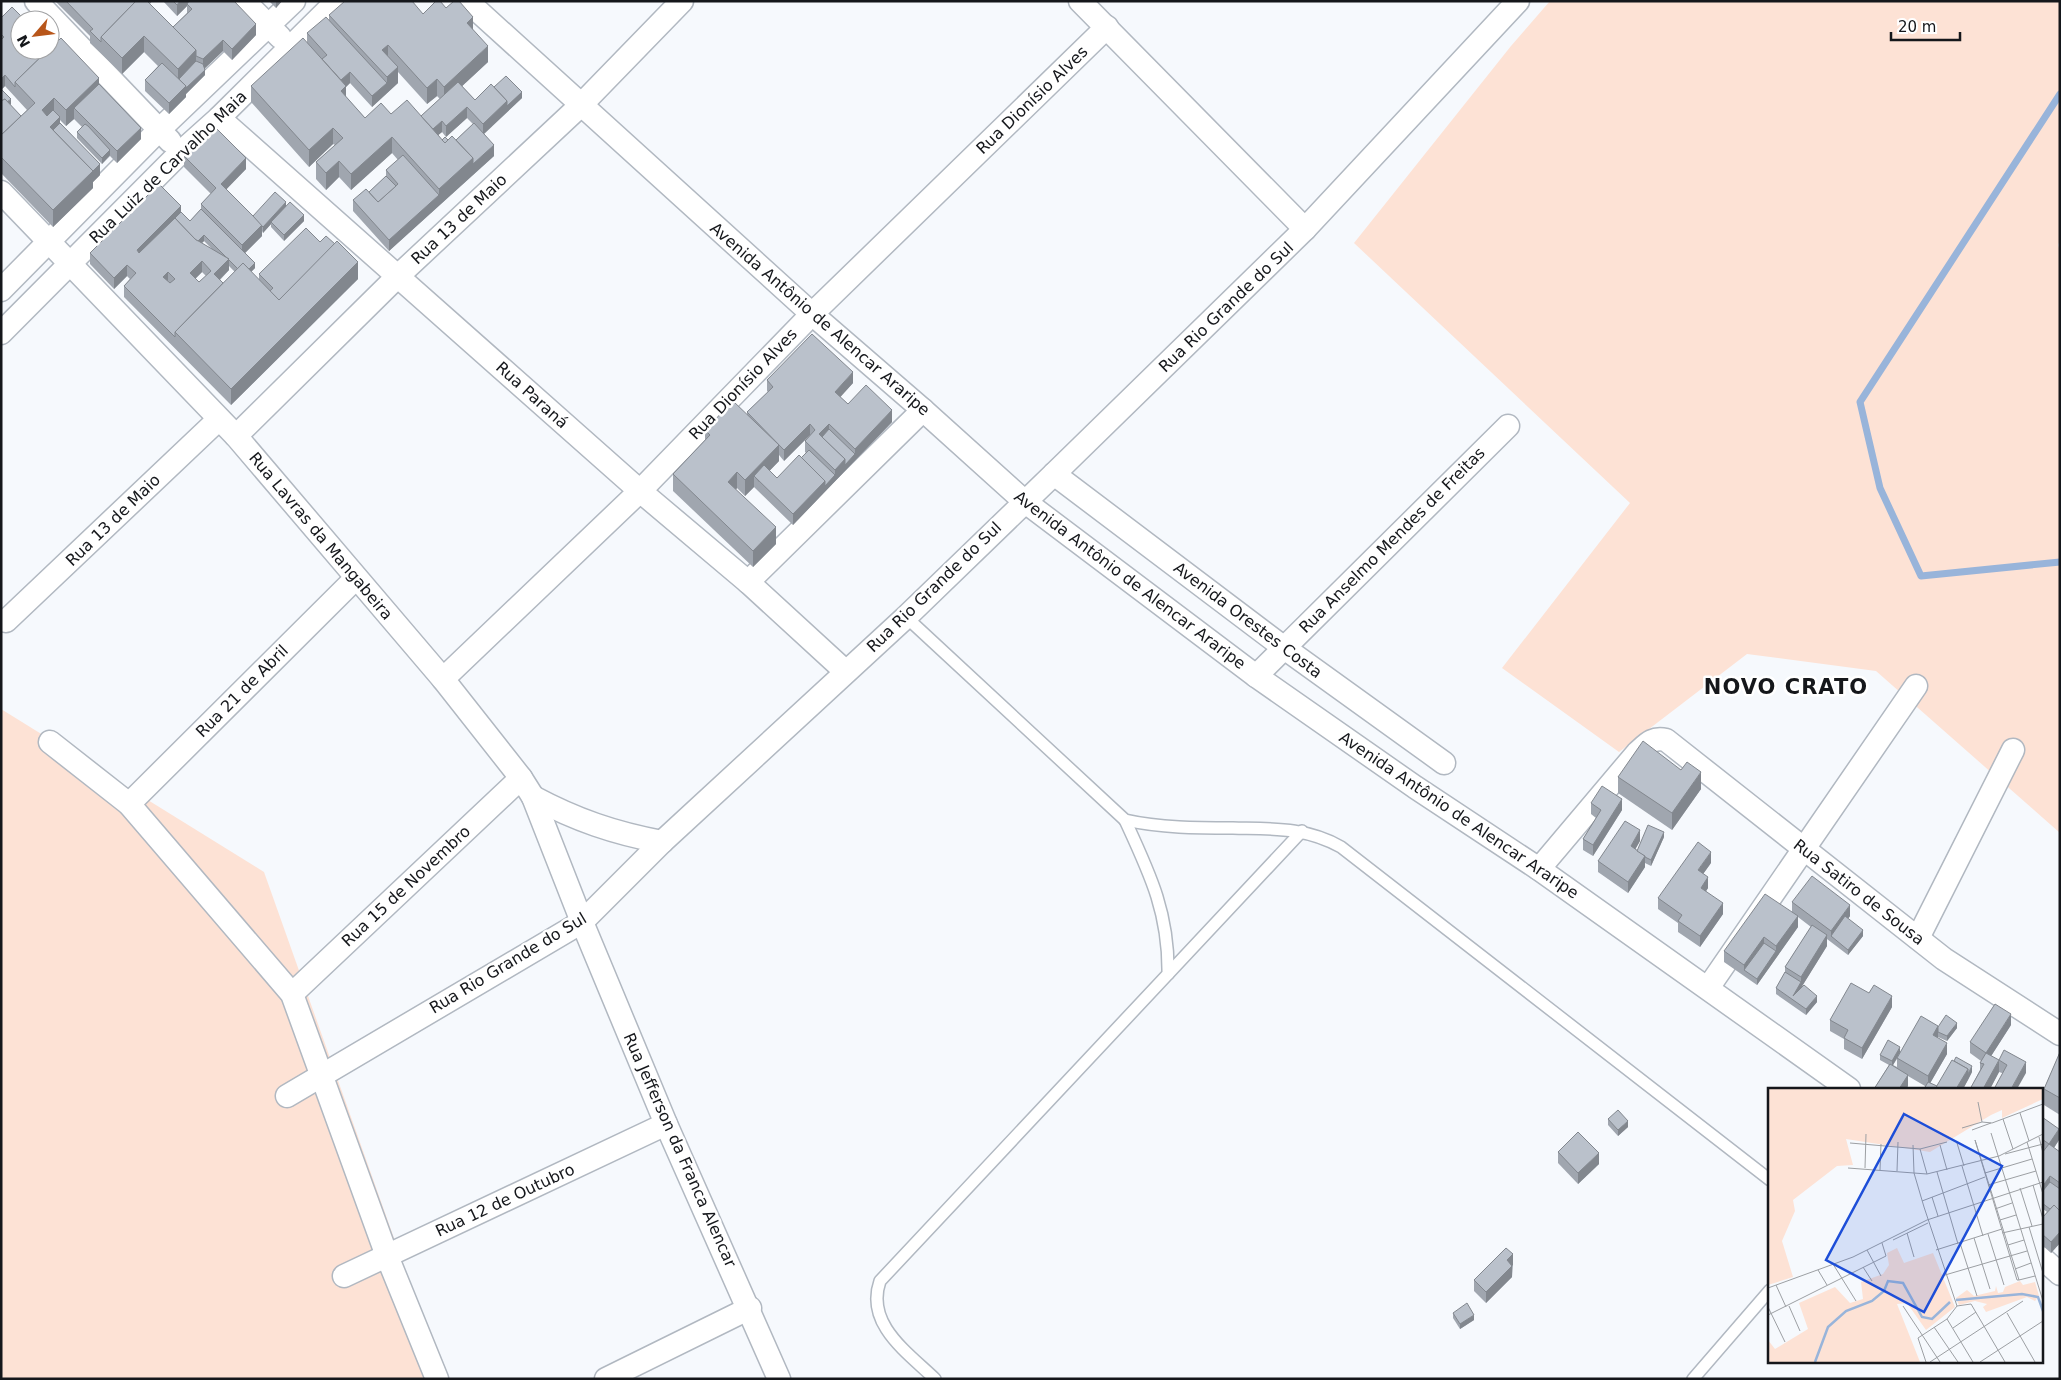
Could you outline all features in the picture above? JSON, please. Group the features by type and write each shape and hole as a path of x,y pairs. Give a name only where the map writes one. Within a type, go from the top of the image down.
{"street":[{"path":"36,1 181,152"},
{"path":"244,1 290,46"},
{"name":"Rua Luiz de Carvalho Maia","path":"1,290 159,130 294,1"},
{"name":"Rua Luiz de Carvalho Maia","path":"1,333 181,152 219,118 337,1"},
{"name":"Avenida Antônio de Alencar Araripe","path":"466,1 812,314 1024,501 1256,676 1415,787 1539,868 1848,1088"},
{"name":"Rua 13 de Maio","path":"236,436 398,276 581,105 682,1"},
{"name":"Rua Rio Grande do Sul","path":"287,1096 321,1074 582,922 662,842 845,671 906,617 1305,229 1518,1"},
{"path":"1088,4 1107,27 1305,229"},
{"name":"Rua Dionísio Alves","path":"444,679 640,491 812,314 1107,27"},
{"name":"Rua Paraná","path":"219,118 640,491 748,582 845,671"},
{"name":"Rua Lavras da Mangabeira","path":"1,192 236,436 444,679 521,778 533,797 556,851 582,922"},
{"path":"748,582 923,410"},
{"name":"Rua 13 de Maio","path":"6,621 219,419"},
{"name":"Rua Anselmo Mendes de Freitas","path":"1256,676 1283,647 1508,426"},
{"name":"Avenida Orestes Costa","path":"1054,474 1283,647 1444,763"},
{"name":"Rua 21 de Abril","path":"129,804 356,578"},
{"path":"1708,988 1805,850 1916,686"},
{"name":"Rua Satiro de Sousa","path":"1539,868 1637,753 1650,741 1658,738 1666,740 1944,959 2060,1034"},
{"path":"50,742 129,804 292,994 387,1256 437,1379"},
{"path":"1918,938 2012,750"},
{"name":"Rua 15 de Novembro","path":"292,994 521,778"},
{"path":"533,797 568,816 623,835 662,842"},
{"name":"Rua Jefferson da Franca Alencar","path":"582,922 666,1124 750,1308 779,1379"},
{"name":"Rua 12 de Outubro","path":"344,1276 666,1124"},
{"path":"2044,1260 2060,1274"},
{"path":"606,1379 750,1308"}],"lane":[{"path":"906,617 1125,820 1152,879 1163,914 1168,938 1168,974"},
{"path":"1125,820 1165,827 1275,828 1322,837 1341,847 1768,1178"},
{"path":"935,1379 884,1328 876,1304 880,1281 1302,832"},
{"path":"1693,1379 1768,1292"}],"shaded area":[{"path":"1550,1 2060,1 2060,240 2058,245 2060,251 2060,833 1876,671 1747,654 1619,752 1502,668 1630,503 1354,243 1511,46"},
{"path":"1,709 264,872 444,1379 1,1379"}],"building":[{"path":"66,1 136,1 101,37 101,42 90,31 93,29"},
{"path":"136,1 147,1 196,50 178,69 144,36 122,58 101,37"},
{"path":"189,1 234,1 256,24 232,49 223,40 203,59 196,56 196,50 173,27 192,9 187,4"},
{"path":"345,1 412,1 423,14 436,1 440,1 446,8 454,1 459,1 473,17 467,23 488,46 444,87 437,79 427,88 388,45 382,50 398,67 387,77 329,15"},
{"path":"12,7 15,10 10,10 10,60 38,60 15,82 15,87 5,75 1,79 1,40 4,37 1,34 1,18"},
{"path":"326,17 387,83 372,96 350,72 341,80 322,59 327,55 307,33"},
{"path":"303,38 346,86 341,91 365,118 381,103 391,114 407,100 445,143 452,136 473,158 439,189 392,137 351,174 339,161 326,173 316,162 343,138 333,128 309,150 251,86"},
{"path":"60,39 99,78 66,110 54,98 42,110 47,116 53,110 60,117 50,127 93,171 53,210 1,157 1,135 35,103 15,82 38,60 60,60"},
{"path":"196,61 203,64 205,70 186,88 179,79"},
{"path":"162,63 186,86 169,103 145,80"},
{"path":"506,76 522,92 507,106 507,101 494,87"},
{"path":"458,82 475,100 491,84 507,101 483,124 467,107 446,126 442,121 433,129 421,116"},
{"path":"99,84 141,128 117,151 74,108"},
{"path":"1,89 11,99 7,102 5,99 1,101"},
{"path":"5,99 21,116 1,135 1,101"},
{"path":"60,123 100,164 93,171 53,130"},
{"path":"474,123 494,145 473,164 473,158 456,140"},
{"path":"85,124 110,150 102,158 77,132"},
{"path":"214,126 246,158 221,184 262,225 242,245 201,204 216,188 184,156"},
{"path":"445,137 448,140 445,143 442,140"},
{"path":"403,155 439,195 389,240 353,200 366,189 378,202 398,184 386,170"},
{"path":"386,176 396,186 378,202 369,192"},
{"path":"159,184 181,206 137,250 139,253 175,218 195,239 229,259 214,274 223,283 175,332 175,337 124,286 136,273 127,265 114,278 90,253","holes":["202,261 211,271 199,282 190,273","168,272 175,279 170,283 163,277"]},
{"path":"275,192 286,202 263,227 253,216"},
{"path":"290,202 304,215 284,235 271,222"},
{"path":"201,209 255,263 249,269 243,263 238,269 204,235 198,241 175,218 181,212 190,221"},
{"path":"306,228 320,242 326,236 335,244 279,300 270,291 273,288 259,274"},
{"path":"337,241 358,262 231,389 175,332 243,263 279,300"},
{"path":"812,334 853,372 835,392 848,404 866,385 892,410 855,449 829,424 819,434 845,459 835,470 805,441 815,430 810,424 784,450 747,412 773,387 767,380"},
{"path":"733,401 779,445 745,480 737,472 728,482 776,527 753,551 673,474 710,435 705,430"},
{"path":"829,429 855,454 845,465 845,459 822,437"},
{"path":"809,450 835,475 825,486 825,481 801,458"},
{"path":"799,455 825,481 793,514 754,476 764,465 777,478"},
{"path":"1643,741 1681,770 1687,762 1701,772 1672,813 1618,777"},
{"path":"1602,786 1622,799 1593,845 1583,839 1601,810 1591,803"},
{"path":"1625,821 1640,830 1631,846 1645,856 1628,882 1598,861"},
{"path":"1648,825 1664,832 1651,860 1637,851"},
{"path":"1698,842 1711,852 1698,870 1708,877 1701,888 1723,903 1700,936 1678,921 1682,915 1658,898"},
{"path":"1812,876 1850,905 1831,931 1792,902"},
{"path":"1765,894 1798,916 1776,946 1764,937 1744,965 1724,951"},
{"path":"1845,916 1863,930 1848,950 1831,936"},
{"path":"1812,925 1827,935 1801,977 1785,967"},
{"path":"1764,943 1776,951 1757,979 1744,970"},
{"path":"1785,972 1801,982 1793,996 1804,985 1817,996 1806,1009 1776,988"},
{"path":"1851,983 1869,993 1874,985 1892,996 1862,1048 1844,1038 1848,1030 1830,1020"},
{"path":"1995,1004 2011,1014 1986,1053 1970,1042"},
{"path":"1946,1015 1957,1023 1947,1036 1938,1032 1938,1027"},
{"path":"1921,1016 1938,1026 1933,1035 1947,1043 1928,1076 1897,1058"},
{"path":"1888,1040 1900,1047 1892,1061 1880,1055"},
{"path":"2004,1050 2026,1062 2012,1088 1995,1088 2007,1065 1999,1060"},
{"path":"2060,1052 2060,1098 2044,1089"},
{"path":"1986,1053 1999,1060 1984,1088 1971,1088 1984,1064 1980,1063"},
{"path":"1956,1057 1972,1066 1968,1074 1968,1069 1954,1061"},
{"path":"1952,1060 1968,1069 1957,1088 1936,1088"},
{"path":"1890,1064 1908,1075 1900,1088 1875,1088"},
{"path":"1928,1082 1937,1086 1936,1088 1925,1088"},
{"path":"1618,1110 1628,1121 1618,1130 1608,1119"},
{"path":"2044,1118 2059,1129 2049,1144 2044,1140"},
{"path":"1578,1132 1599,1153 1578,1173 1558,1152"},
{"path":"2049,1144 2060,1152 2060,1183 2050,1176 2044,1184 2044,1150"},
{"path":"2050,1182 2060,1189 2060,1211 2054,1205 2050,1209 2044,1204 2044,1190"},
{"path":"2054,1205 2060,1211 2060,1232 2051,1242 2044,1236 2044,1216"},
{"path":"1506,1248 1513,1254 1507,1260 1512,1266 1486,1292 1474,1280"},
{"path":"1467,1303 1474,1315 1460,1324 1453,1313"}],"waterway":[{"path":"2060,94 1860,402 1880,488 1921,576 2060,562"}],"district":[{"name":"NOVO CRATO","path":"1786,687"}]}
